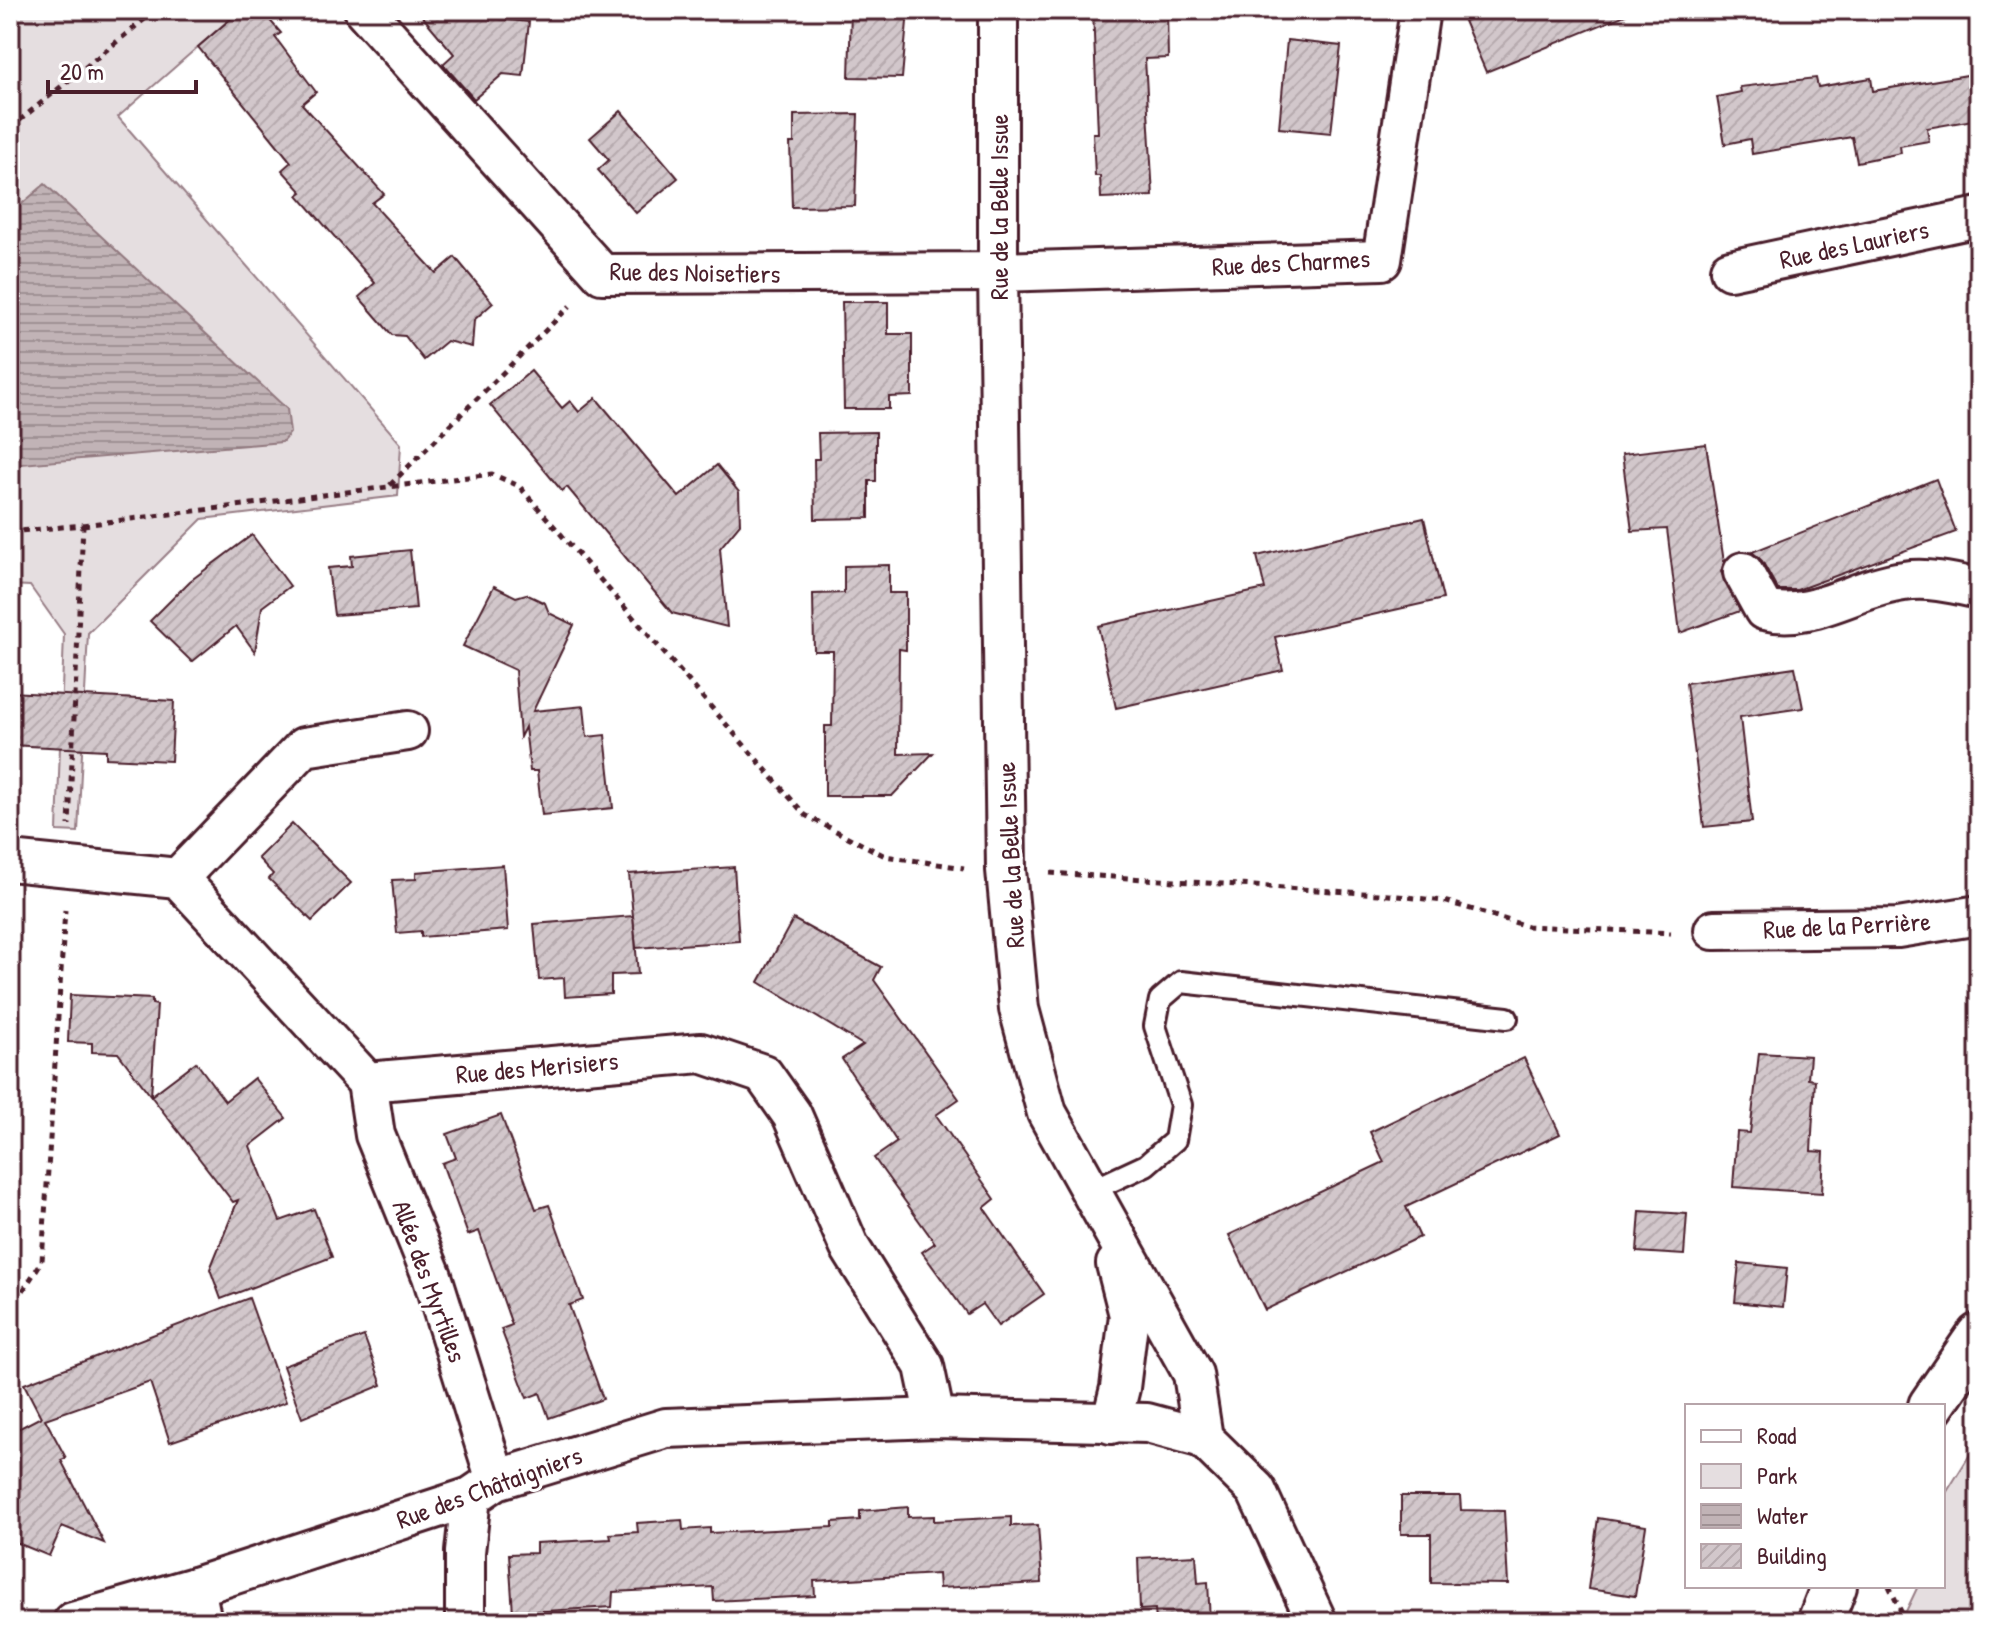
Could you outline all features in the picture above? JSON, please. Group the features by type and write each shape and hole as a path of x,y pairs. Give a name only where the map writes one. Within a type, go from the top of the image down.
{"street":[{"name":"Rue des Noisetiers","path":"364,10 602,274 998,272"},
{"name":"Rue de la Belle Issue","path":"998,10 998,272 1006,870 1019,1009 1047,1113 1193,1374 1203,1438"},
{"name":"Rue des Charmes","path":"998,272 1382,260 1420,10"},
{"name":"Rue des Lauriers","path":"1730,270 1979,217"},
{"path":"1743,572 1764,610 1783,614 1806,612 1904,580 1952,583 1979,589"},
{"path":"178,878 304,747 408,731"},
{"path":"10,861 178,878 367,1082"},
{"name":"Rue de la Perrière","path":"1714,930 1898,928 1979,915"},
{"name":"Rue des Merisiers","path":"367,1082 701,1053 763,1074 792,1115 849,1246 924,1366 935,1418"},
{"name":"Allée des Myrtilles","path":"367,1082 375,1135 432,1276 484,1488"},
{"path":"1097,1205 1129,1315 1120,1388 1111,1424"},
{"path":"1932,1404 1979,1336"},
{"name":"Rue des Châtaigniers","path":"73,1622 199,1605 484,1488 666,1428 935,1418 1147,1423 1203,1438"},
{"path":"1203,1438 1256,1490 1317,1622"},
{"path":"465,1622 465,1552 484,1488"},
{"path":"1820,1622 1833,1588"}],"lane":[{"path":"1097,1205 1175,1140 1181,1105 1155,1026 1160,1000 1181,982 1507,1018"}],"path":[{"path":"10,128 156,10"},
{"path":"389,487 602,274"},
{"path":"83,525 492,474 519,486 805,815 885,856 972,869 1418,898 1444,901 1527,926 1658,933 1714,930"},
{"path":"1890,1588 1906,1622"}],"green space":[{"path":"10,10 240,10 118,117 401,444 398,496 202,519 88,633 78,832 57,831 64,634 30,586 10,585"},
{"path":"1979,1440 1979,1622 1901,1622 1917,1588 1945,1588 1945,1495"}],"water":[{"path":"45,184 287,409 290,433 282,442 10,465 10,214"}],"building":[{"path":"241,10 261,10 281,33 275,37 316,92 302,104 384,194 372,203 436,273 455,257 493,303 474,320 472,347 447,341 424,360 405,336 392,335 359,297 375,283 298,195 302,192 282,170 291,162 198,47"},
{"path":"417,10 492,10 500,19 529,22 523,76 503,74 474,99 443,64 454,54"},
{"path":"851,10 908,10 902,78 849,77"},
{"path":"1093,10 1167,10 1168,58 1145,59 1153,196 1101,198 1100,176 1095,176 1093,133 1098,133"},
{"path":"1490,10 1635,11 1486,72 1464,21"},
{"path":"1287,40 1341,46 1331,133 1279,128"},
{"path":"1979,73 1979,119 1927,128 1929,141 1900,146 1901,153 1857,162 1852,137 1752,154 1750,139 1725,144 1717,97 1741,92 1740,87 1816,78 1818,87 1871,78 1873,91"},
{"path":"621,111 678,178 636,213 598,170 609,160 590,138"},
{"path":"858,114 855,206 792,207 790,143 794,143 794,115"},
{"path":"842,302 888,302 888,334 912,334 912,396 889,397 889,409 844,409"},
{"path":"531,371 562,408 570,401 579,412 596,398 679,497 717,465 739,492 740,524 720,548 727,627 672,613 567,487 562,491 490,405"},
{"path":"876,432 876,481 869,481 869,518 815,519 814,459 819,459 818,433"},
{"path":"1706,444 1724,562 1721,572 1740,611 1680,633 1667,529 1632,531 1622,454"},
{"path":"1936,479 1956,532 1797,590 1778,590 1762,561 1752,552"},
{"path":"1424,518 1443,599 1275,637 1283,670 1116,708 1098,626 1265,589 1257,556"},
{"path":"252,535 290,586 262,607 255,652 236,626 192,662 150,621 190,581"},
{"path":"410,550 416,609 334,615 328,568 352,566 351,556"},
{"path":"889,565 889,593 906,593 906,650 899,649 898,754 933,753 892,796 825,796 825,726 832,726 833,651 814,651 813,594 844,593 844,566"},
{"path":"494,586 516,597 526,594 545,603 549,613 574,625 533,711 584,706 587,737 605,735 613,808 542,815 537,771 530,771 525,727 520,737 515,670 463,646"},
{"path":"1795,667 1803,708 1740,717 1752,822 1704,827 1686,683"},
{"path":"10,692 174,701 171,761 106,758 106,750 10,745"},
{"path":"292,824 351,883 312,921 269,879 273,874 258,858"},
{"path":"503,865 508,930 421,937 421,931 397,933 392,880 416,879 416,872"},
{"path":"734,867 739,941 636,948 629,874"},
{"path":"633,916 638,974 611,975 611,994 565,997 564,978 539,980 534,924"},
{"path":"793,919 881,967 874,980 959,1099 936,1115 995,1199 984,1208 1044,1294 998,1326 982,1304 967,1314 922,1252 935,1243 874,1158 897,1142 842,1059 863,1045 759,982"},
{"path":"70,995 152,999 152,1004 157,1005 151,1096 118,1053 92,1052 92,1043 68,1042"},
{"path":"1759,1053 1810,1056 1808,1079 1815,1080 1811,1151 1824,1152 1822,1193 1733,1187 1737,1132 1750,1133"},
{"path":"1524,1058 1560,1134 1406,1207 1420,1237 1265,1310 1229,1235 1384,1162 1370,1132"},
{"path":"196,1062 225,1101 254,1078 286,1118 250,1146 280,1221 314,1209 332,1257 221,1299 210,1269 238,1200 233,1202 151,1096"},
{"path":"501,1115 536,1209 549,1205 583,1300 569,1305 603,1399 549,1418 540,1393 527,1398 501,1329 512,1325 479,1231 468,1235 442,1163 456,1158 447,1134"},
{"path":"1640,1211 1687,1214 1684,1255 1637,1252"},
{"path":"1739,1263 1787,1268 1783,1307 1735,1302"},
{"path":"249,1298 286,1402 170,1442 150,1382 45,1419 66,1458 61,1460 104,1543 62,1526 49,1556 10,1540 10,1433 41,1417 24,1384"},
{"path":"364,1336 382,1385 302,1418 283,1366"},
{"path":"1401,1496 1460,1496 1461,1510 1504,1511 1508,1584 1431,1583 1431,1534 1401,1534"},
{"path":"908,1507 908,1517 934,1516 934,1521 1011,1517 1011,1526 1038,1525 1042,1583 939,1588 938,1574 814,1581 815,1596 714,1601 713,1587 613,1592 612,1607 513,1613 509,1554 536,1553 536,1543 611,1539 610,1534 638,1532 637,1523 682,1520 683,1530 710,1528 710,1533 833,1527 833,1522 860,1520 860,1511"},
{"path":"1598,1518 1646,1526 1635,1596 1588,1589"},
{"path":"1196,1555 1198,1583 1208,1582 1210,1622 1156,1622 1155,1609 1140,1610 1138,1558"}]}
